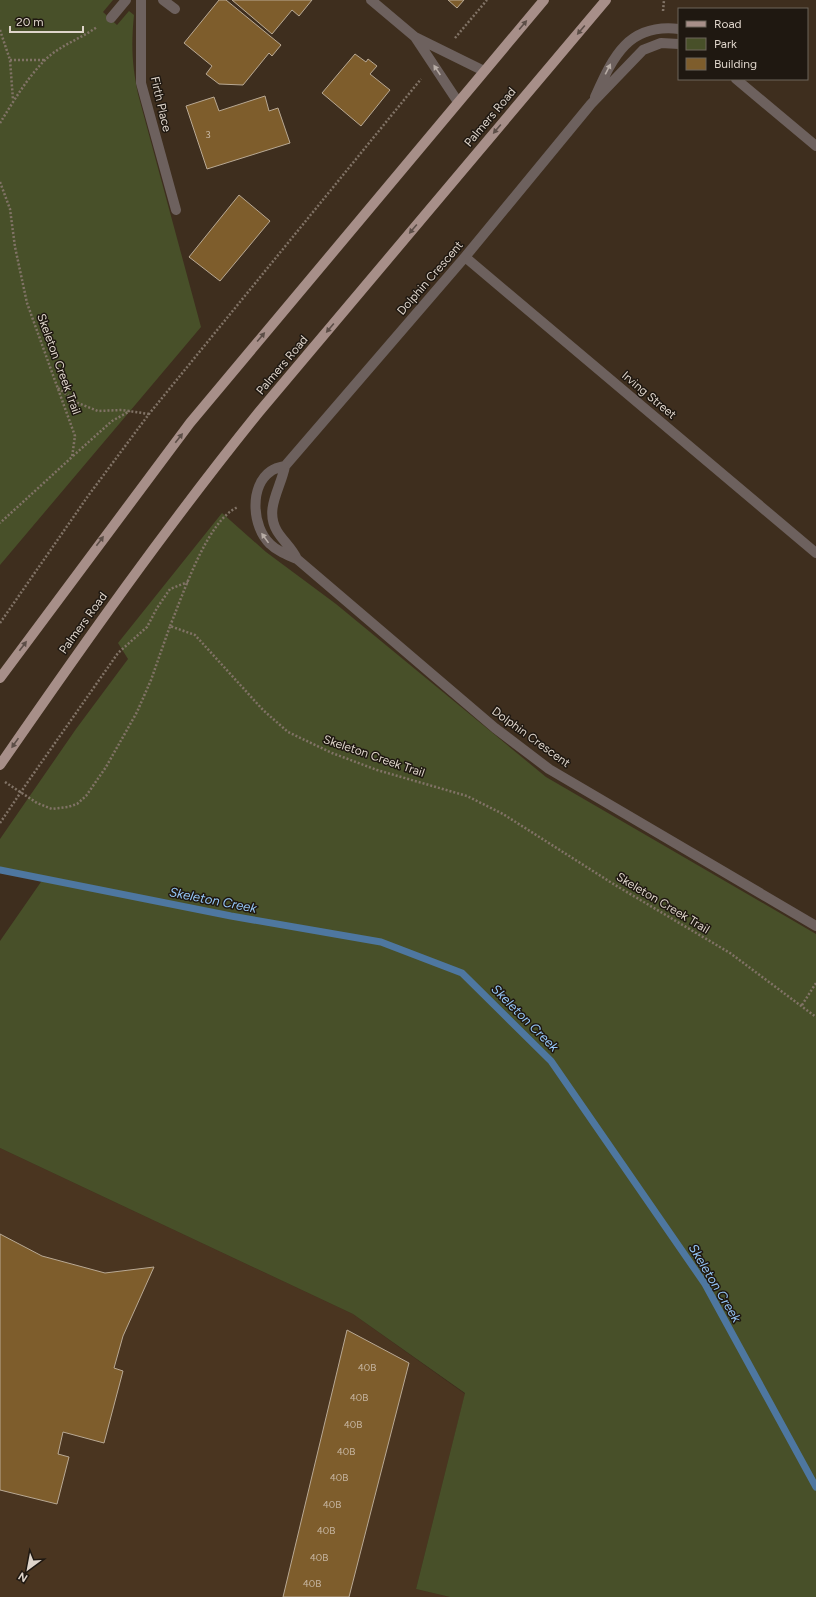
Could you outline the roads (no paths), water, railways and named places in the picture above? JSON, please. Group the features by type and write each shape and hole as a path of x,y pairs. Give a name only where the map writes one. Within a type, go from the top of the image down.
{"main road":[{"path":"0,678 190,423 544,0"},
{"name":"Palmers Road","path":"0,765 79,651 204,481 269,400 606,0"}],"street":[{"path":"111,18 126,0"},
{"name":"Firth Place","path":"141,0 141,83 176,210"},
{"path":"163,0 174,9"},
{"path":"370,0 415,37 484,71"},
{"name":"Dolphin Crescent","path":"591,104 609,65 631,39 647,30 661,27 678,29"},
{"path":"415,37 458,102"},
{"name":"Dolphin Crescent","path":"678,44 661,43 643,50 591,104 465,257 285,466 270,471 264,478 260,484 256,506 257,522 264,538 277,550 297,559 495,728 549,769 816,926"},
{"path":"739,80 816,146"},
{"name":"Irving Street","path":"465,257 816,553"},
{"name":"Dolphin Crescent","path":"285,466 283,478 272,504 272,520 278,534 290,546 297,559"}],"waterway":[{"name":"Skeleton Creek","path":"0,870 231,916 381,942 462,973 551,1061 705,1284 816,1487"}]}
